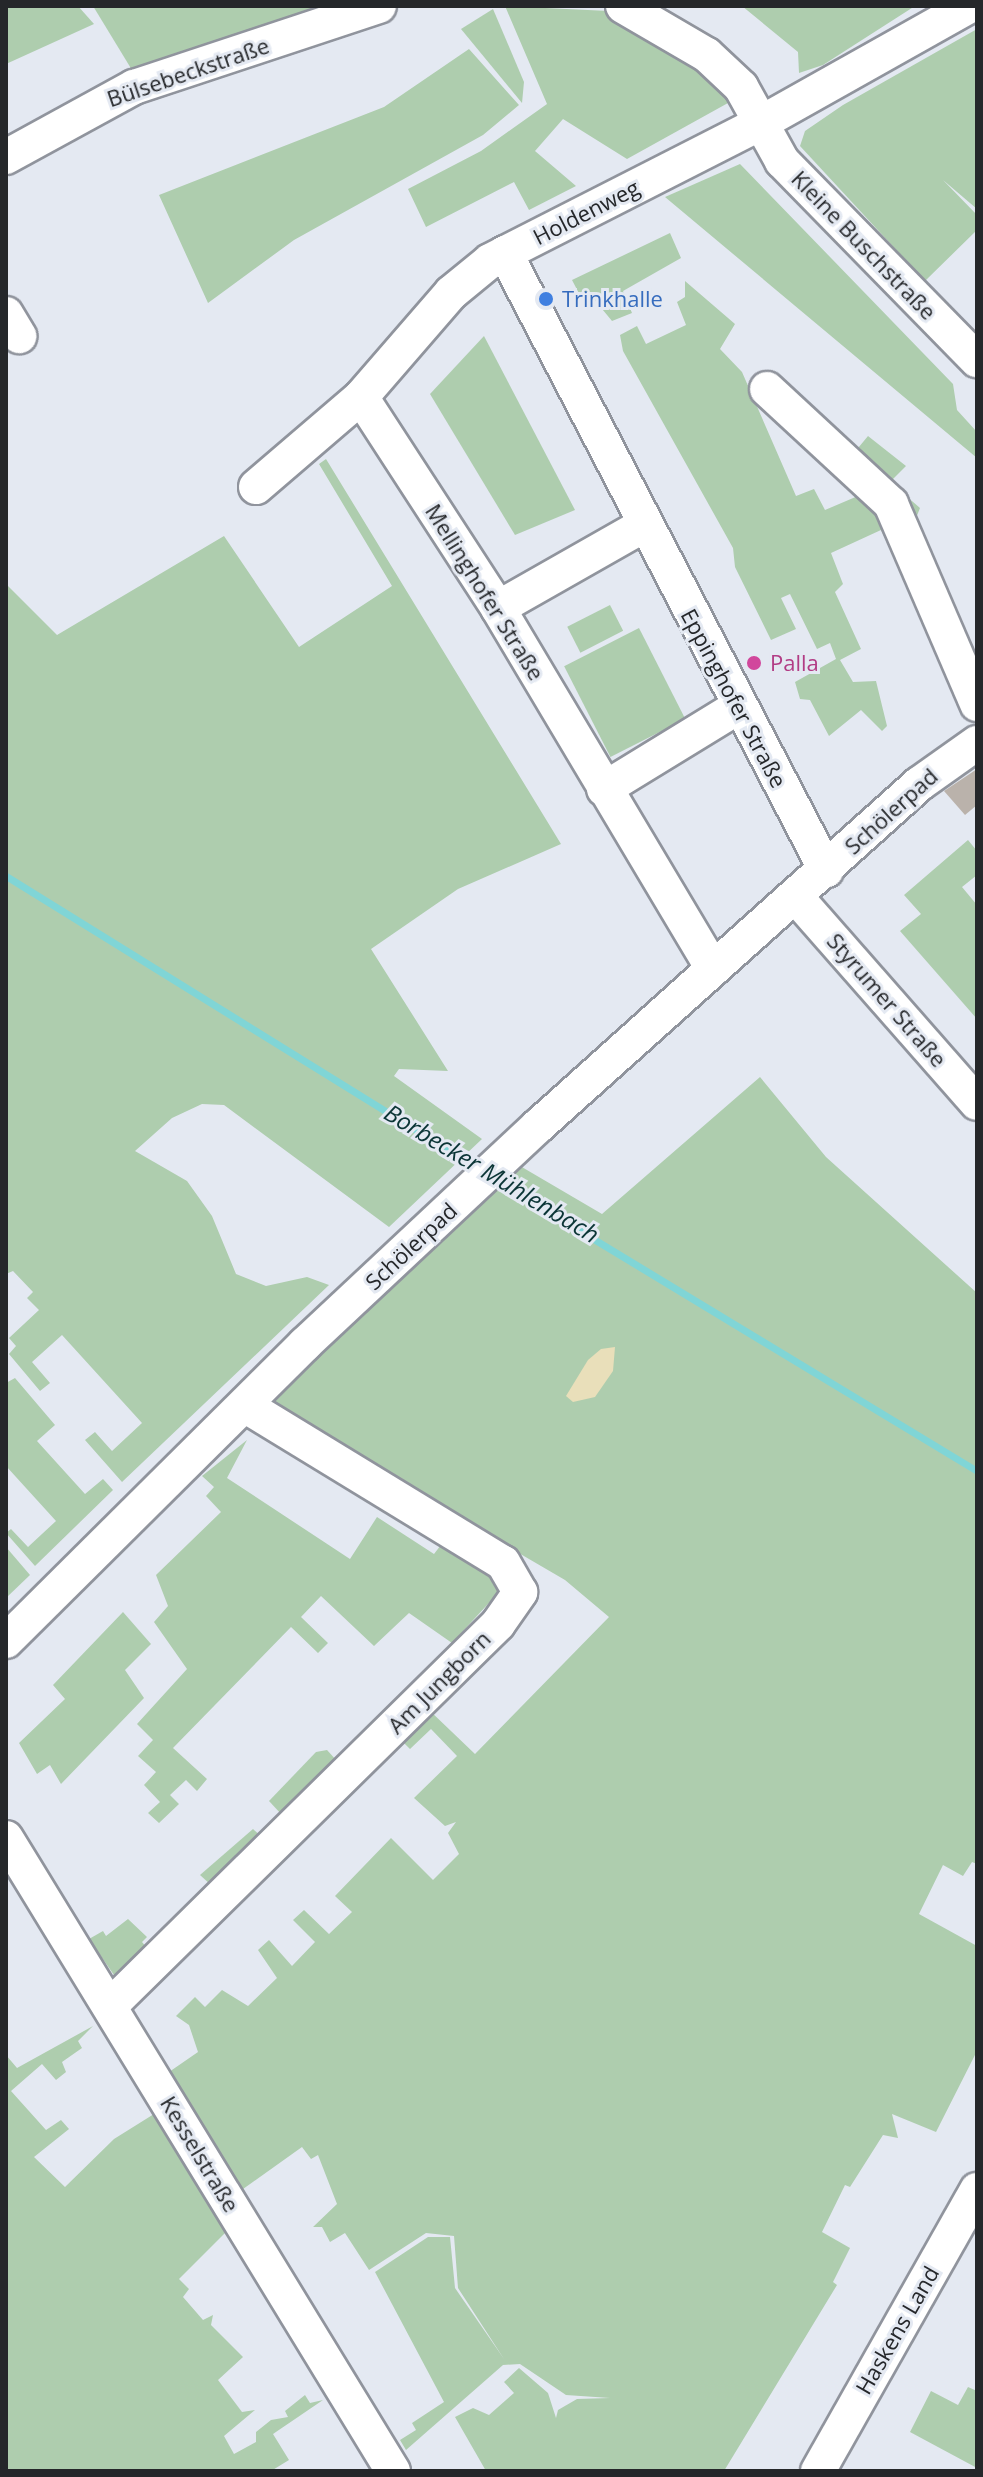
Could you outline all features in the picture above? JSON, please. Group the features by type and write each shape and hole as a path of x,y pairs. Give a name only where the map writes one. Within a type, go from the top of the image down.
{"street":[{"name":"Bülsebeckstraße","path":"6,157 134,87 379,6"},
{"path":"623,6 707,55 741,87 759,124"},
{"name":"Holdenweg","path":"256,487 361,397 451,293 505,253 759,124 969,6"},
{"name":"Kleine Buschstraße","path":"759,124 782,161 977,360"},
{"name":"Eppinghofer Straße","path":"505,253 738,707 826,870"},
{"path":"767,389 891,504 977,704"},
{"name":"Mellinghofer Straße","path":"361,397 498,608 713,969"},
{"path":"498,608 644,525"},
{"path":"604,789 738,707"},
{"name":"Schölerpad","path":"6,1641 503,1161 940,766 977,743"},
{"name":"Styrumer Straße","path":"796,897 977,1103"},
{"name":"Am Jungborn","path":"111,2005 498,1624 520,1592 503,1563 246,1406"},
{"name":"Kesselstraße","path":"6,1838 111,2005 393,2471"},
{"name":"Haskens Land","path":"818,2471 977,2190"}],"green space":[{"path":"6,6 78,6 94,24 6,64"},
{"path":"93,6 351,6 135,75"},
{"path":"505,6 609,11 668,41 730,95 728,103 627,159 563,119 535,151 576,186 529,210 514,182 426,227 408,189 481,151 547,104"},
{"path":"742,6 915,6 823,65 799,73 798,52"},
{"path":"493,9 524,82 522,103 461,29"},
{"path":"977,29 977,209 943,180 977,215 977,230 925,281 800,146 805,131 843,105"},
{"path":"469,49 519,105 483,135 294,240 208,303 159,195 384,107"},
{"path":"740,164 953,384 957,410 977,432 977,458 665,197"},
{"path":"670,233 681,258 623,291 632,313 612,321 593,298 584,303 572,280"},
{"path":"685,281 735,324 720,349 742,372 796,496 814,489 825,510 879,487 849,459 868,436 906,466 890,482 920,508 907,541 890,549 881,530 831,553 843,584 835,592 861,649 840,660 853,682 876,681 887,726 882,731 861,710 829,736 810,700 800,699 795,682 836,659 830,643 817,649 790,594 781,598 796,629 771,640 735,567 733,548 623,351 620,335 637,326 646,344 686,325 677,302 685,297"},
{"path":"484,336 575,510 515,535 430,394"},
{"path":"326,459 561,844 458,889 371,949 448,1071 399,1069 394,1076 482,1139 389,1227 224,1105 202,1104 172,1118 135,1151 187,1181 212,1216 236,1274 266,1286 307,1277 329,1285 122,1482 85,1440 95,1432 112,1451 142,1423 62,1335 32,1362 50,1383 40,1391 9,1354 16,1346 9,1338 39,1310 27,1298 33,1292 13,1271 6,1274 6,584 57,635 224,536 299,647 392,586 319,464"},
{"path":"610,605 623,631 580,653 567,627"},
{"path":"639,628 685,719 610,757 564,666"},
{"path":"968,840 977,851 977,875 962,887 977,905 977,1019 900,931 921,914 904,895"},
{"path":"760,1077 826,1157 977,1293 977,1864 972,1862 963,1876 943,1865 919,1914 977,1946 977,2051 936,2132 892,2114 898,2138 883,2135 850,2187 845,2185 822,2232 850,2248 833,2282 837,2285 724,2471 486,2471 455,2417 473,2408 489,2415 514,2393 504,2382 519,2368 548,2393 556,2418 558,2410 577,2399 610,2398 566,2395 520,2364 503,2365 406,2450 400,2440 416,2430 412,2423 444,2402 375,2272 428,2237 450,2237 455,2288 504,2359 458,2288 454,2236 426,2233 369,2270 345,2233 330,2242 322,2227 313,2227 337,2204 318,2155 311,2159 302,2147 229,2199 239,2219 179,2279 189,2289 183,2297 203,2320 213,2315 211,2325 243,2357 218,2380 242,2412 255,2410 224,2436 234,2454 256,2442 256,2432 271,2420 288,2417 285,2411 305,2395 310,2403 323,2400 273,2434 289,2460 271,2471 6,2471 6,2055 17,2068 93,2026 78,2041 82,2048 62,2062 66,2072 56,2080 42,2064 11,2091 46,2130 61,2120 69,2129 34,2157 65,2187 114,2139 170,2104 156,2081 198,2052 189,2025 176,2016 195,1997 205,2007 222,1990 248,2006 277,1978 258,1950 269,1940 292,1966 315,1942 293,1920 304,1910 329,1934 352,1912 335,1896 391,1838 433,1880 459,1854 448,1833 456,1822 445,1826 414,1798 457,1756 431,1729 410,1749 399,1738 428,1709 475,1754 609,1617 565,1580 252,1398 515,1163 602,1214"},
{"path":"15,1378 55,1425 37,1441 85,1494 103,1479 113,1490 35,1566 6,1533 11,1529 28,1547 56,1521 6,1466 6,1383"},
{"path":"247,1440 227,1478 350,1559 377,1517 434,1554 444,1541 493,1573 499,1592 452,1643 409,1613 374,1646 321,1596 301,1617 328,1643 318,1653 291,1627 173,1748 207,1779 197,1791 186,1780 170,1795 179,1804 159,1823 148,1813 160,1802 144,1785 156,1772 138,1756 153,1740 137,1724 187,1669 154,1622 168,1606 156,1575 221,1512 206,1496 214,1487 202,1476"},
{"path":"6,1547 30,1575 6,1598"},
{"path":"123,1612 151,1644 125,1670 144,1698 61,1784 50,1765 37,1774 19,1743 65,1699 53,1685"},
{"path":"327,1750 337,1761 282,1815 269,1801 316,1752"},
{"path":"253,1829 261,1836 211,1885 200,1875"},
{"path":"128,1919 147,1937 142,1942 148,1949 114,1975 89,1939 103,1931 106,1936"},
{"path":"968,2387 977,2391 977,2468 910,2432 931,2391 958,2405"}],"sand":[{"path":"615,1347 613,1371 595,1397 573,1402 566,1396 588,1360 601,1349"}],"building":[{"path":"977,769 977,805 965,815 944,791"}],"waterway":[{"name":"Borbecker Mühlenbach","path":"6,876 479,1169"},
{"name":"Borbecker Mühlenbach","path":"496,1180 977,1471"}],"place":[{"name":"Trinkhalle","path":"546,299"},
{"name":"Palla","path":"754,663"}]}
